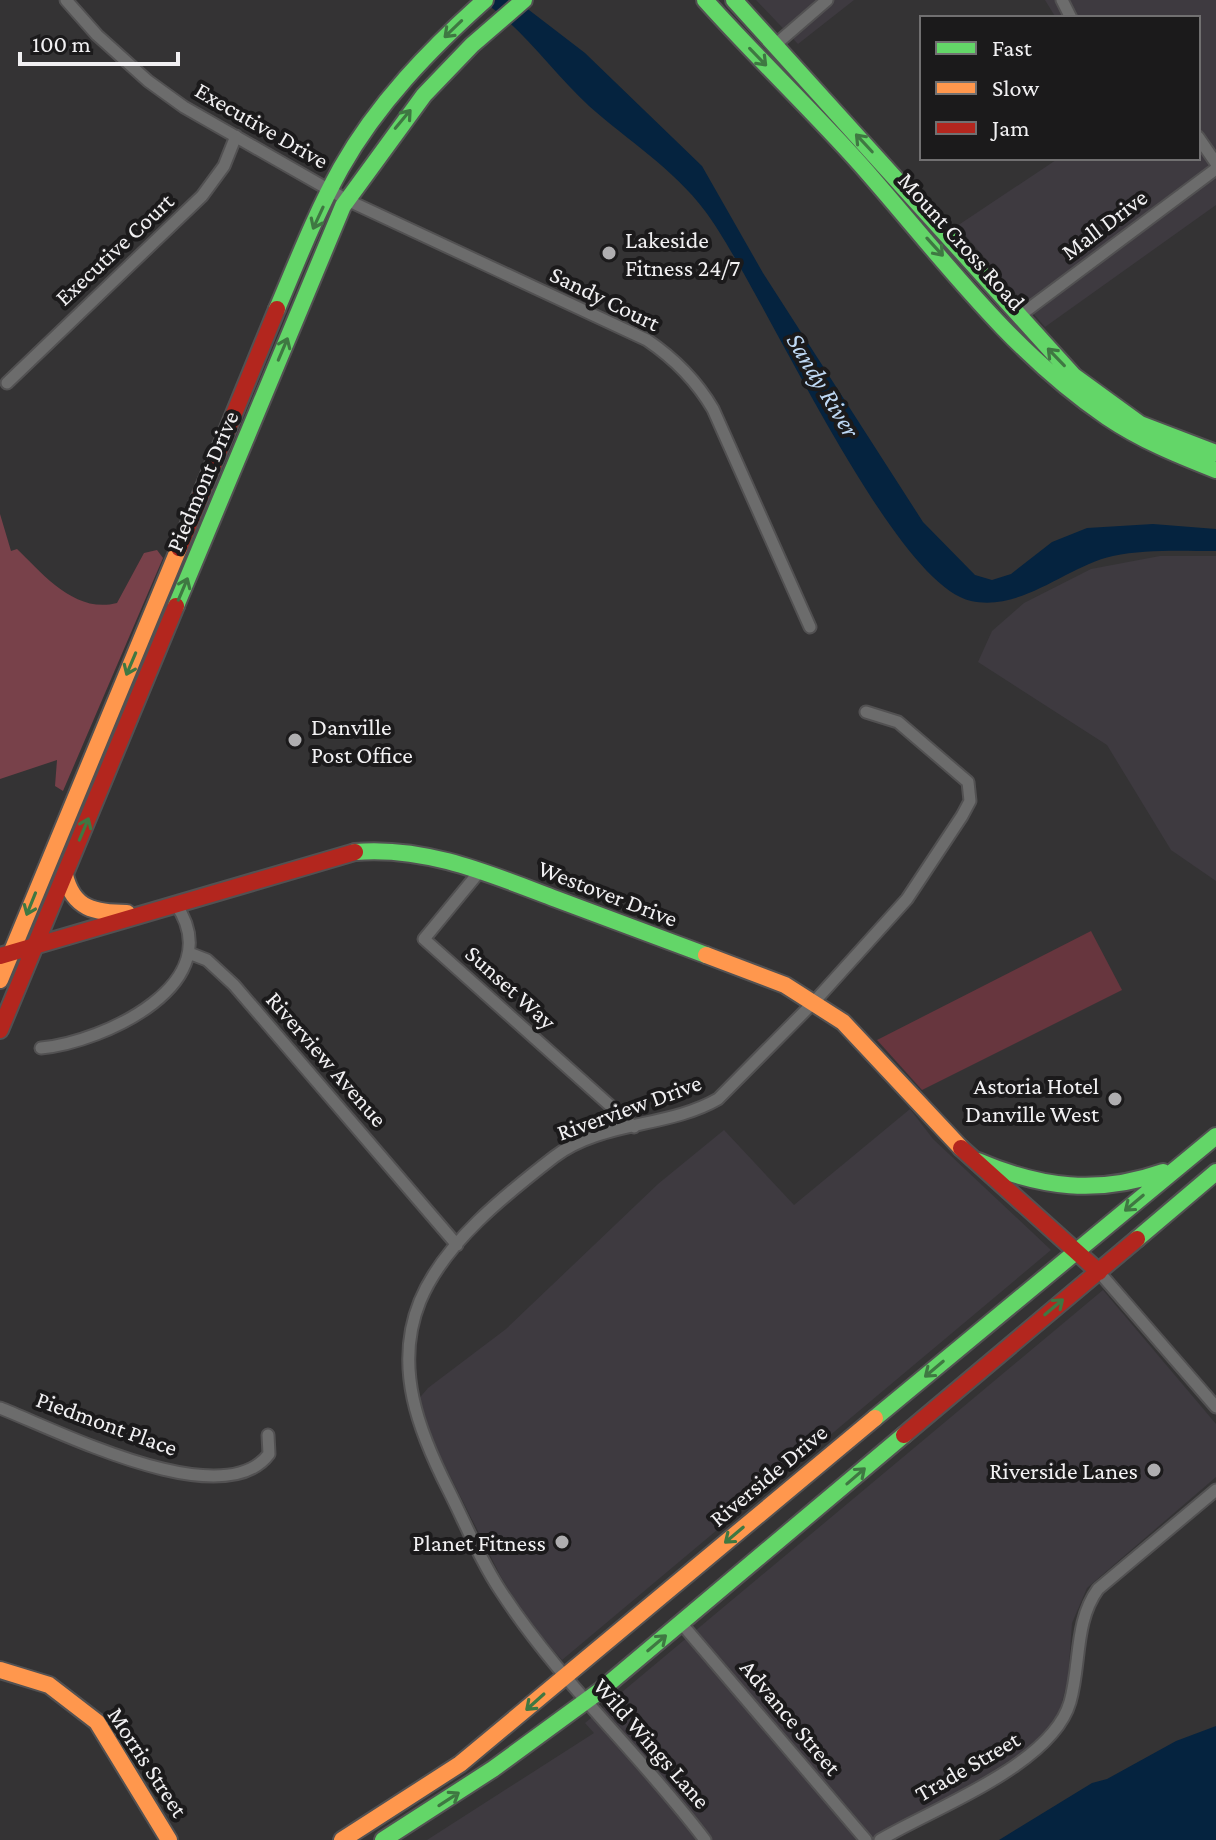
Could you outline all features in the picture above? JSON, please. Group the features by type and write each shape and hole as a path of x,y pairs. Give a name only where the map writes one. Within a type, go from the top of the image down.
{"main road":[{"name":"Piedmont Drive","path":"0,980 6,955 291,276 331,190 370,125 423,61 485,0"},
{"name":"Piedmont Drive","path":"0,1030 347,200 403,118 448,69 524,0"},
{"name":"Mount Cross Road","path":"705,0 847,148 1046,371 1124,431 1216,470"},
{"name":"Mount Cross Road","path":"734,0 1074,376 1118,412 1165,437 1216,453"},
{"name":"Westover Drive","path":"6,955 305,862 361,850 411,851 480,871 772,980 814,1002 864,1042 939,1128 1099,1272"},
{"path":"65,875 72,899 91,913 145,913"},
{"name":"Riverside Drive","path":"342,1840 460,1764 1216,1136"},
{"path":"978,1161 1024,1181 1073,1190 1136,1182 1181,1165"},
{"path":"383,1840 493,1769 586,1701 1216,1172"},
{"name":"Morris Street","path":"0,1670 49,1685 97,1722 169,1840"}],"street":[{"name":"Executive Drive","path":"66,0 97,35 148,81 184,107 331,190"},
{"path":"775,45 827,0"},
{"name":"Executive Court","path":"7,383 202,196 224,166 236,136"},
{"path":"1200,140 1216,166"},
{"name":"Mall Drive","path":"1019,316 1216,166"},
{"name":"Sandy Court","path":"331,190 647,340 682,367 713,409 810,627"},
{"name":"Riverview Drive","path":"565,1675 501,1592 442,1477 414,1410 409,1362 414,1318 432,1279 457,1245 555,1156 597,1136 699,1110 718,1099 814,1002 907,899 970,801 971,791 964,776 898,722 866,712"},
{"name":"Sunset Way","path":"480,871 424,939 634,1127"},
{"path":"41,1048 89,1040 126,1022 163,994 189,953 187,925 175,903"},
{"name":"Riverview Avenue","path":"189,953 207,960 234,985 457,1245"},
{"path":"1099,1272 1216,1407"},
{"name":"Piedmont Place","path":"0,1408 166,1472 239,1474 260,1466 269,1454 268,1435"},
{"name":"Trade Street","path":"880,1840 961,1798 1039,1749 1052,1736 1071,1699 1083,1619 1090,1600 1098,1589 1216,1490"},
{"name":"Advance Street","path":"681,1623 866,1840"},
{"name":"Wild Wings Lane","path":"565,1675 705,1840"}],"shaded area":[{"path":"756,0 854,0 798,44"},
{"path":"1045,0 1216,0 1216,205 1045,327 957,226 1056,160 1200,160 1200,16 1055,16"},
{"path":"0,514 11,551 17,549 61,590 87,603 117,603 144,553 157,550 163,558 63,791 55,786 57,760 0,779"},
{"path":"1160,556 1216,556 1216,881 1171,850 1107,745 978,662 992,631 1024,603 1091,569"},
{"path":"1091,931 1122,990 922,1090 877,1040"},
{"path":"910,1109 933,1139 1051,1250 562,1660 530,1624 501,1577 437,1450 417,1401 428,1388 506,1329 658,1184 724,1130 794,1205"},
{"path":"1103,1290 1216,1424 1216,1477 1087,1588 1072,1623 1068,1679 1058,1717 1034,1744 972,1785 870,1840 427,1840 594,1733 585,1723"}],"water":[{"name":"Sandy River","path":"481,0 516,0 585,53 702,166 763,273 923,522 975,575 992,580 1011,574 1052,542 1087,528 1153,524 1216,529 1216,551 1151,551 1113,556 1026,594 990,603 971,601 939,582 903,543 866,489 705,211 679,182 589,106 510,23"},
{"path":"1216,1726 1216,1840 999,1840 1092,1783 1107,1779 1176,1741"}],"traffic: fast":[{"path":"277,309 323,202 355,144 406,78 485,0"},
{"path":"176,606 343,206 424,95 472,45 524,0"},
{"path":"705,0 841,143 976,298 1038,362 1071,391 1120,425 1216,470"},
{"path":"734,0 1074,376 1140,424 1216,453"},
{"path":"355,852 407,853 457,864 706,955"},
{"path":"875,1418 1216,1136"},
{"path":"978,1161 1024,1177 1070,1185 1116,1184 1163,1172"},
{"path":"1137,1239 1216,1172"},
{"path":"383,1840 493,1769 601,1690 904,1435"}],"traffic: slow":[{"path":"0,980 179,548"},
{"path":"65,875 74,895 87,907 127,913"},
{"path":"706,955 785,985 843,1022 961,1148"},
{"path":"342,1840 460,1764 875,1418"},
{"path":"0,1670 49,1685 97,1722 169,1840"}],"traffic: jam":[{"path":"179,548 277,309"},
{"path":"0,1030 176,606"},
{"path":"0,956 355,852"},
{"path":"961,1148 1099,1272"},
{"path":"904,1435 1137,1239"}],"place":[{"name":"Lakeside Fitness 24/7","path":"609,253"},
{"name":"Danville Post Office","path":"295,740"},
{"name":"Astoria Hotel Danville West","path":"1115,1099"},
{"name":"Riverside Lanes","path":"1154,1470"},
{"name":"Planet Fitness","path":"562,1542"}]}
